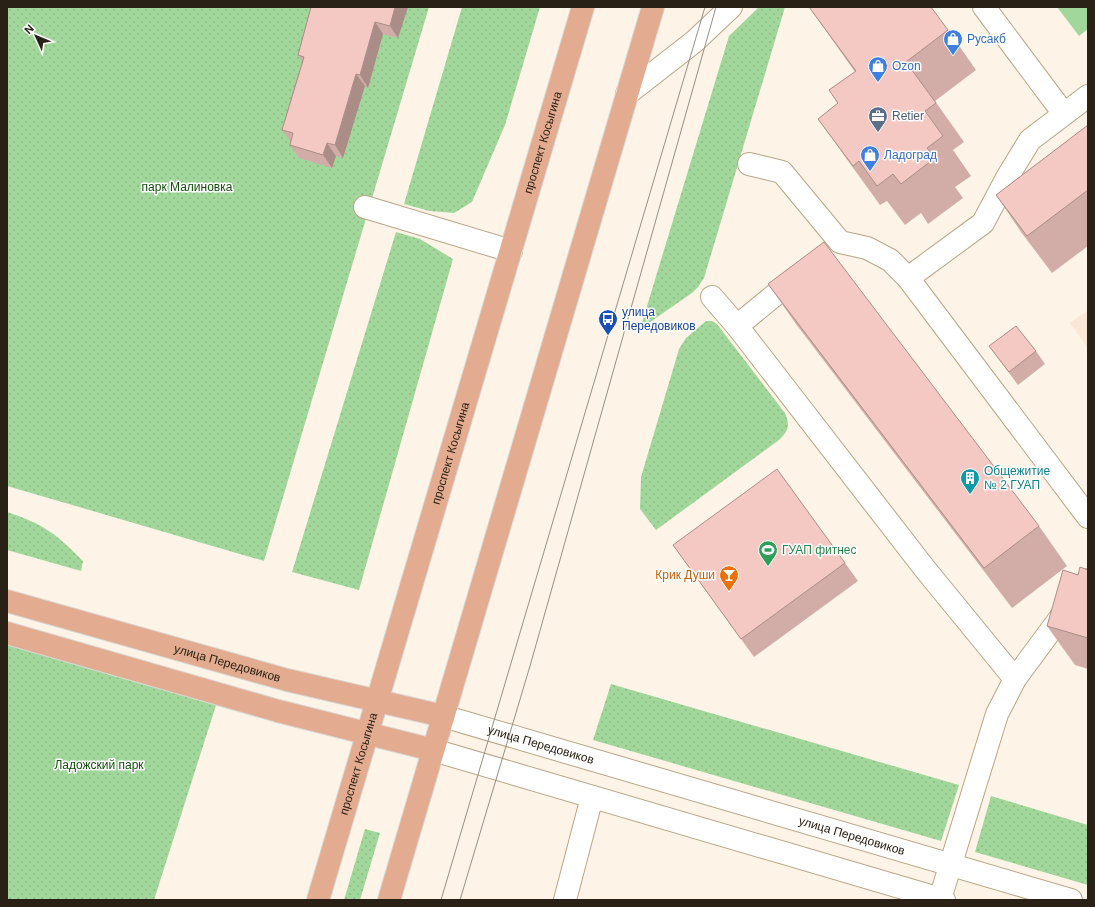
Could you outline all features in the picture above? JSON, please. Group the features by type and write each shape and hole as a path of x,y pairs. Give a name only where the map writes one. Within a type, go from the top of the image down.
{"main road":[{"name":"проспект Косыгина","path":"318,900 583,7"},
{"path":"389,900 653,7"},
{"name":"улица Передовиков","path":"7,601 272,676 377,702 443,716"},
{"path":"7,633 278,711 433,750"}],"street":[{"path":"627,94 695,41 731,7"},
{"path":"984,7 1064,114"},
{"path":"908,278 983,223 1008,176 1030,140 1088,96"},
{"path":"749,164 782,172 840,242 867,248 890,260 908,278 1088,517"},
{"path":"365,207 511,251"},
{"path":"737,326 840,242"},
{"path":"712,297 737,326 920,563 1015,679"},
{"path":"433,750 942,899 950,864 997,714 1015,679 1088,580"},
{"name":"улица Передовиков","path":"443,716 1071,900"},
{"path":"565,900 592,797"}],"shaded area":[{"path":"1088,310 1088,349 1070,323"}],"green space":[{"name":"парк Малиновка","path":"7,7 429,7 264,561 7,486"},
{"path":"462,7 540,7 505,125 472,202 454,213 429,211 404,204"},
{"path":"759,7 785,7 704,278 692,293 640,329 729,36"},
{"path":"1057,7 1088,7 1088,29 1079,36"},
{"path":"396,232 420,239 453,259 359,590 292,572"},
{"path":"706,321 712,321 717,324 785,413 788,421 788,428 779,440 656,530 640,509 641,477 679,349 686,338"},
{"path":"7,512 31,521 57,537 83,561 81,571 7,550"},
{"name":"Ладожский парк","path":"7,641 217,702 154,900 7,900"},
{"path":"611,684 959,785 941,841 593,740"},
{"path":"991,796 1088,825 1088,885 975,852"},
{"path":"365,829 380,833 360,900 344,900"}],"building":[{"path":"311,7 395,7 390,26 375,22 360,75 356,74 335,145 327,143 323,155 290,145 293,133 282,130 304,57 298,55"},
{"path":"809,7 931,7 948,30 906,62 936,103 925,111 943,136 927,148 935,158 901,184 893,174 877,186 859,161 853,166 818,119 838,103 829,90 856,71"},
{"path":"1088,125 1088,190 1027,236 996,195"},
{"name":"Общежитие № 2 ГУАП","path":"824,242 1039,526 984,568 768,284"},
{"path":"1016,326 1036,351 1009,372 989,346"},
{"name":"ГУАП фитнес","path":"777,469 845,563 741,639 673,545"},
{"path":"1080,567 1088,570 1088,638 1047,626 1063,570 1078,575"}],"tram line":[{"path":"441,900 705,7"},
{"path":"460,900 530,666 716,7"}],"place":[{"name":"Русакб","path":"953,56"},
{"name":"Ozon","path":"878,83"},
{"name":"Retier","path":"878,133"},
{"name":"Ладоград","path":"870,172"},
{"name":"улица Передовиков","path":"608,336"},
{"name":"Общежитие № 2 ГУАП","path":"970,495"},
{"name":"ГУАП фитнес","path":"768,567"},
{"name":"Крик Души","path":"729,592"}]}
